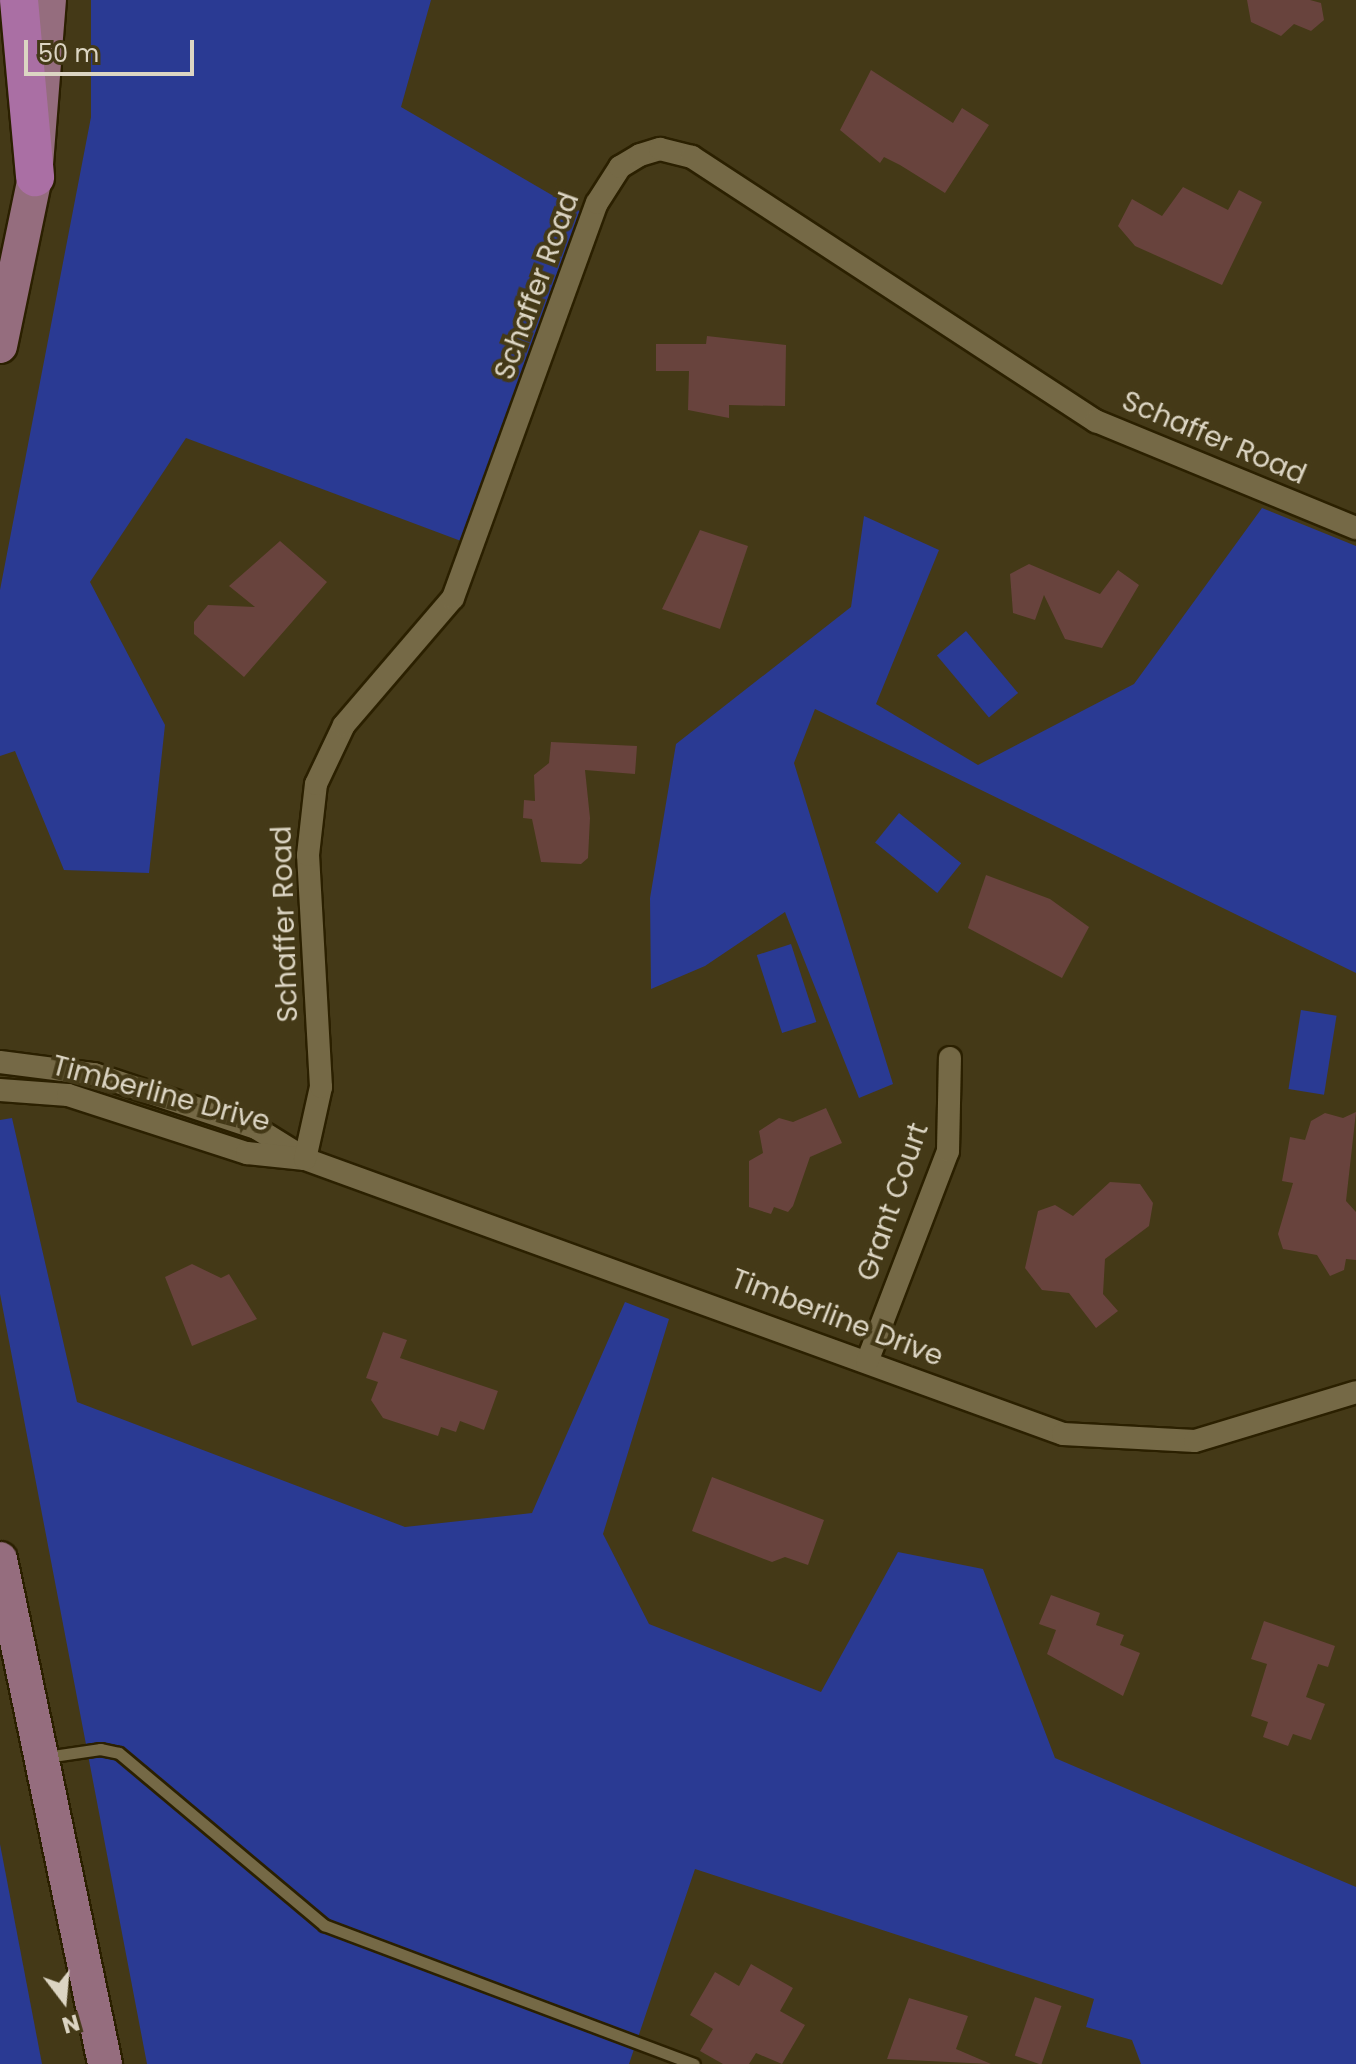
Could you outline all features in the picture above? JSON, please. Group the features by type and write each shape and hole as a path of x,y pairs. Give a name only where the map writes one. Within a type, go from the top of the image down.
{"highway":[{"path":"19,0 35,177"}],"main road":[{"path":"0,346 35,177 49,0"},
{"path":"0,1559 105,2064"}],"street":[{"name":"Schaffer Road","path":"305,1159 321,1087 308,855 316,784 344,725 453,598 597,203 620,167 640,155 660,149 692,157 1096,421 1356,528"},
{"name":"Grant Court","path":"867,1362 948,1151 950,1058"},
{"name":"Timberline Drive","path":"0,1062 94,1074 228,1118 305,1159 1063,1434 1158,1443 1235,1433 1356,1392"},
{"name":"Timberline Drive","path":"0,1090 68,1095 220,1144 305,1159"},
{"path":"220,1144 228,1118"}],"lane":[{"path":"42,1758 100,1749 119,1753 324,1925 694,2064"}],"shaded area":[{"path":"91,0 431,0 401,107 581,212 469,544 186,438 90,582 165,725 149,873 64,870 15,751 0,756 0,590 91,117"},
{"path":"1262,508 1356,546 1356,973 815,709 794,763 893,1084 859,1098 785,912 705,966 651,989 650,898 676,744 851,607 864,516 939,550 876,704 978,765 1134,684"},
{"path":"966,631 1018,693 989,717 937,655"},
{"path":"899,813 961,863 937,893 875,843"},
{"path":"791,944 816,1022 782,1033 757,955"},
{"path":"1301,1010 1337,1016 1324,1095 1288,1089"},
{"path":"12,1118 77,1402 405,1527 532,1513 625,1302 669,1319 603,1534 649,1624 821,1692 898,1552 983,1569 1055,1758 1356,1887 1356,2064 1141,2064 1132,2040 1086,2027 1094,1999 695,1869 629,2064 147,2064 0,1294 0,1120"},
{"path":"0,1844 42,2064 0,2064"}],"building":[{"path":"1247,0 1310,0 1321,3 1324,20 1311,31 1294,24 1281,36 1251,22"},
{"path":"871,70 953,123 962,108 989,125 945,193 884,157 880,163 840,130"},
{"path":"1183,187 1228,210 1239,190 1262,202 1222,285 1135,246 1118,226 1132,199 1162,216"},
{"path":"707,336 786,345 785,406 729,405 729,418 688,410 689,371 656,371 656,344 706,344"},
{"path":"700,530 748,546 720,629 662,609"},
{"path":"280,541 327,582 244,677 194,634 194,622 208,605 255,607 229,586"},
{"path":"1029,564 1100,594 1118,570 1139,585 1102,648 1065,639 1044,595 1035,620 1013,613 1010,574"},
{"path":"551,742 637,746 635,774 585,770 590,818 588,858 581,864 541,862 532,819 523,818 524,800 535,801 534,775 549,763"},
{"path":"986,875 1050,899 1089,927 1062,978 968,928"},
{"path":"826,1108 842,1143 810,1157 793,1206 788,1212 774,1207 771,1214 749,1207 749,1161 763,1153 759,1131 779,1118 793,1122"},
{"path":"1356,1112 1346,1201 1356,1212 1356,1260 1346,1259 1344,1270 1330,1276 1317,1255 1283,1249 1278,1234 1293,1183 1282,1181 1290,1137 1305,1140 1311,1121 1325,1113 1343,1118"},
{"path":"1110,1182 1140,1184 1153,1203 1149,1226 1105,1259 1103,1294 1118,1311 1096,1328 1069,1293 1042,1290 1025,1268 1038,1211 1055,1205 1073,1216"},
{"path":"192,1264 221,1278 229,1274 257,1319 192,1346 165,1277"},
{"path":"383,1332 407,1340 400,1358 498,1391 484,1430 460,1421 456,1432 441,1427 438,1436 383,1418 371,1400 378,1382 366,1378"},
{"path":"712,1477 824,1520 808,1565 785,1557 772,1562 692,1531"},
{"path":"1051,1595 1100,1613 1096,1625 1124,1635 1120,1645 1140,1653 1123,1696 1047,1654 1056,1630 1039,1624"},
{"path":"1264,1621 1335,1646 1328,1667 1318,1664 1306,1697 1325,1704 1311,1740 1293,1734 1288,1746 1263,1737 1268,1722 1251,1716 1267,1664 1251,1659"},
{"path":"751,1964 793,1988 780,2011 805,2025 782,2064 756,2053 749,2064 723,2064 700,2051 713,2029 690,2015 715,1972 739,1986"},
{"path":"1035,1997 1061,2006 1042,2064 1015,2056"},
{"path":"909,1998 968,2016 956,2049 991,2064 887,2059"}]}
